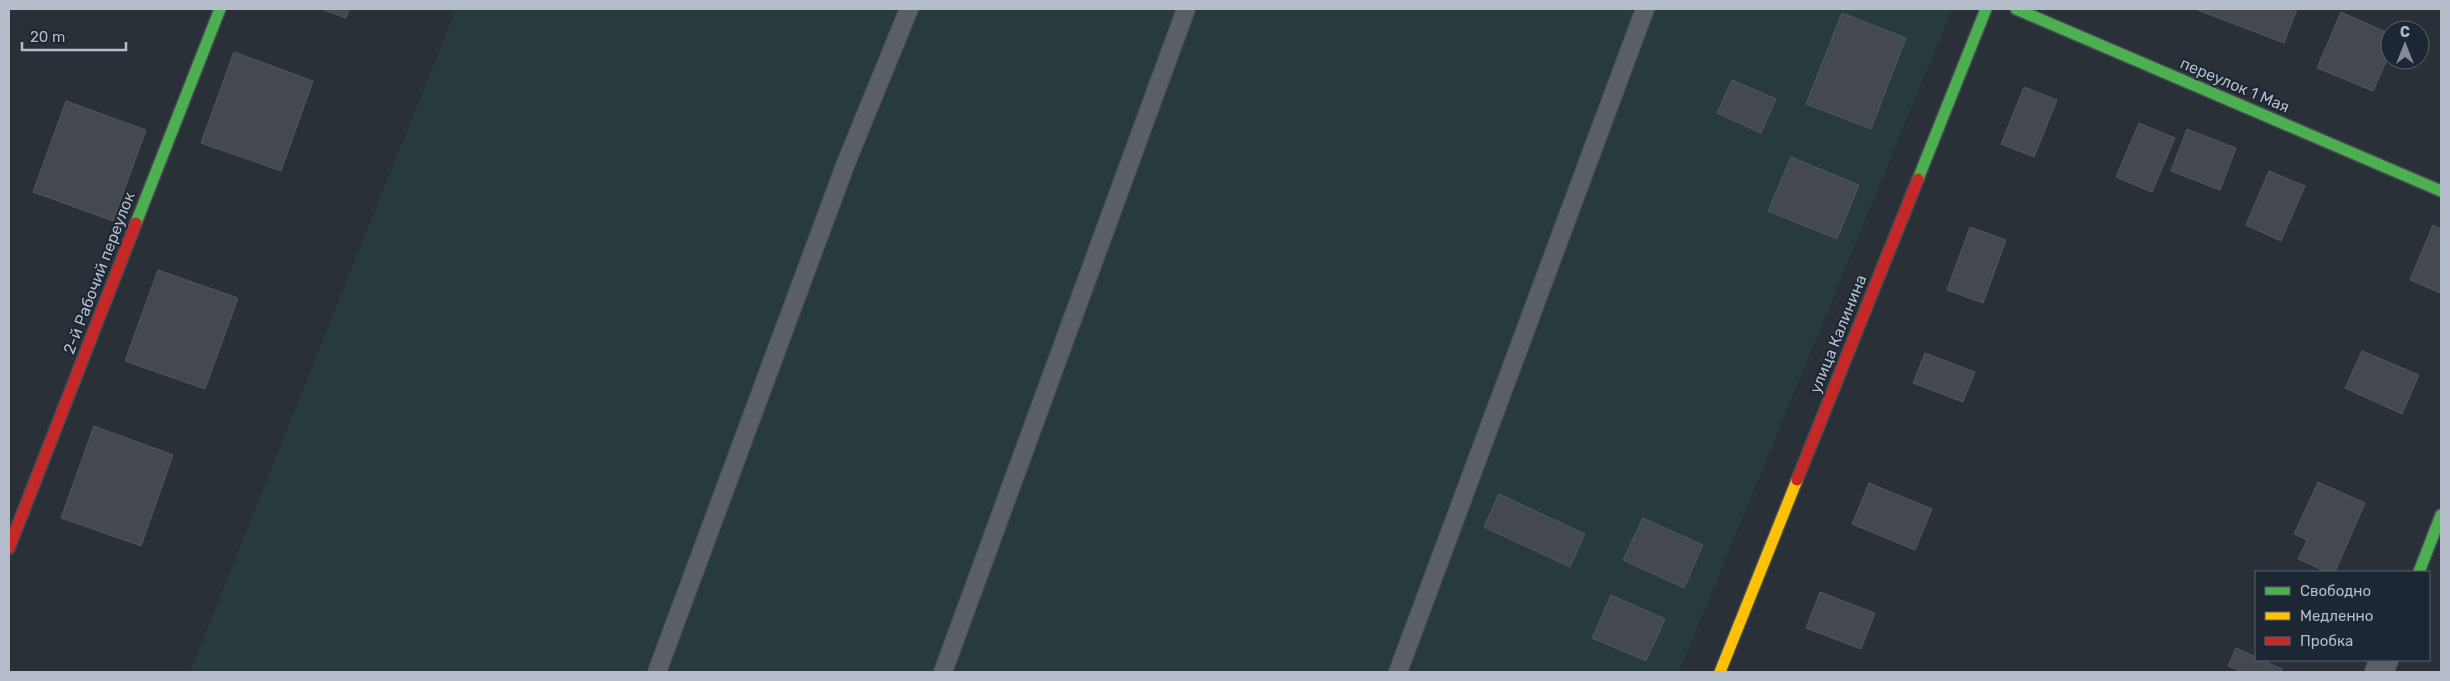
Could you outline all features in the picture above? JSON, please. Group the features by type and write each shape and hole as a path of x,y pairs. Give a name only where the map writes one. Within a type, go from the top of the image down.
{"street":[{"name":"2-й Рабочий переулок","path":"9,548 220,9"},
{"name":"улица Калинина","path":"1720,672 1986,9"},
{"name":"переулок 1 Мая","path":"2016,9 2441,191"},
{"path":"2419,571 2441,515"}],"lane":[{"path":"657,672 846,163 909,9"},
{"path":"943,672 1186,9"},
{"path":"1398,672 1645,9"}],"green space":[{"path":"456,9 1952,9 1679,672 190,672"}],"building":[{"path":"321,9 349,9 346,18"},
{"path":"2195,9 2297,9 2284,43"},
{"path":"2341,12 2380,30 2380,70 2382,70 2373,91 2317,68"},
{"path":"1842,13 1906,38 1871,129 1806,104"},
{"path":"234,52 313,81 281,171 201,143"},
{"path":"1732,80 1776,99 1761,133 1717,113"},
{"path":"2024,87 2057,100 2034,157 2001,144"},
{"path":"66,101 146,130 113,221 33,192"},
{"path":"2139,123 2175,138 2152,192 2116,177"},
{"path":"2187,129 2236,148 2220,190 2171,171"},
{"path":"1791,157 1859,185 1837,239 1768,211"},
{"path":"2269,171 2305,186 2281,241 2246,225"},
{"path":"2433,225 2441,229 2441,293 2410,280"},
{"path":"1970,227 2006,240 1983,303 1947,290"},
{"path":"158,270 238,298 205,389 125,361"},
{"path":"2362,351 2419,375 2402,414 2345,388"},
{"path":"1925,353 1975,372 1963,402 1913,383"},
{"path":"94,426 173,455 141,546 61,518"},
{"path":"2318,482 2365,503 2335,571 2325,571 2298,559 2307,540 2294,534"},
{"path":"1869,483 1932,509 1915,550 1852,524"},
{"path":"1499,494 1585,534 1570,567 1484,527"},
{"path":"1643,518 1703,545 1684,588 1623,560"},
{"path":"1820,592 1875,613 1861,649 1806,628"},
{"path":"1611,595 1665,619 1646,661 1592,638"},
{"path":"2236,648 2255,657 2255,661 2264,661 2282,669 2281,672 2242,672 2228,666"}],"traffic: fast":[{"path":"136,223 220,9"},
{"path":"1918,179 1986,9"},
{"path":"2016,9 2441,191"},
{"path":"2419,571 2441,515"}],"traffic: slow":[{"path":"1720,672 1797,480"}],"traffic: jam":[{"path":"1797,480 1918,179"},
{"path":"9,548 136,223"}]}
